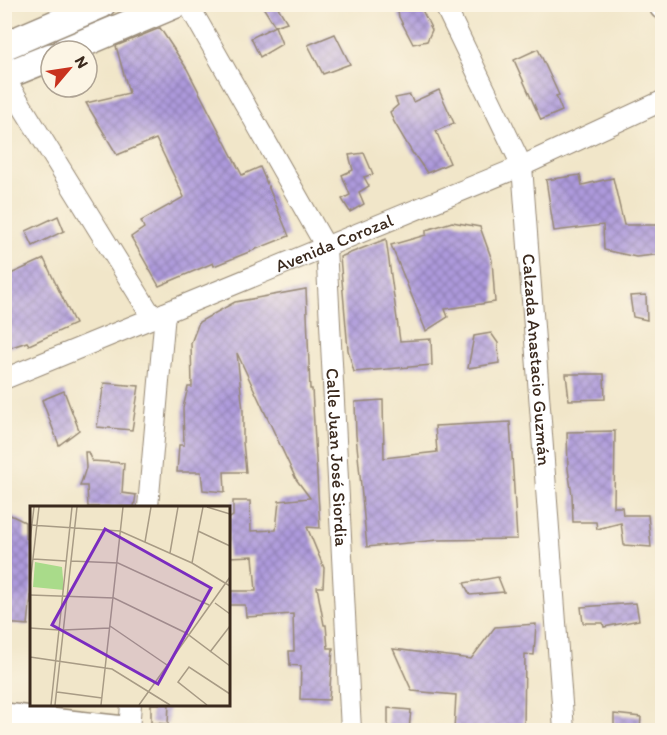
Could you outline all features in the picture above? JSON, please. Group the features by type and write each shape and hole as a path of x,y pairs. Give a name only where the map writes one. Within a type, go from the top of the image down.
{"main road":[{"path":"4,46 102,4"},
{"path":"93,39 176,4"},
{"path":"4,76 39,62"},
{"path":"4,717 126,730"}],"street":[{"name":"Calle Juan José Siordia","path":"188,4 326,247 351,730"},
{"name":"Calzada Anastacio Guzmán","path":"444,4 522,166 564,730"},
{"path":"4,76 159,316 148,506"},
{"name":"Avenida Corozal","path":"4,379 522,166 663,101"},
{"path":"126,730 131,705"}],"building":[{"path":"261,4 276,4 287,22 275,26"},
{"path":"397,4 419,4 432,30 427,41 413,44 399,17"},
{"path":"275,26 282,44 260,57 251,38"},
{"path":"160,28 187,69 242,175 260,167 289,236 214,266 213,263 159,286 131,237 144,228 141,221 184,197 156,139 117,155 86,103 129,93 116,46"},
{"path":"335,34 350,64 323,74 308,45"},
{"path":"538,49 559,95 556,96 562,111 541,120 514,60"},
{"path":"439,90 454,123 436,131 450,163 427,173 413,154 390,112 398,105 395,98 410,95 413,102"},
{"path":"364,153 373,174 364,177 369,186 359,192 364,204 350,212 342,199 350,195 342,175 353,170 349,155"},
{"path":"580,175 582,185 613,178 624,225 663,225 663,254 636,257 604,250 603,225 554,231 546,180"},
{"path":"58,216 64,231 33,246 26,231"},
{"path":"452,222 480,227 492,260 495,302 445,309 448,317 426,331 391,245 426,235 426,230"},
{"path":"386,239 400,341 431,339 432,365 354,372 348,350 340,257"},
{"path":"44,259 75,324 29,345 27,342 9,348 4,337 4,277"},
{"path":"306,289 310,389 312,389 320,528 307,527 324,568 323,587 317,587 324,625 326,625 328,648 333,648 329,700 300,699 301,666 290,665 289,651 294,651 293,614 246,617 245,605 230,605 230,591 256,591 253,556 230,557 230,518 233,516 233,501 250,501 251,531 276,530 279,501 310,498 296,479 237,353 246,472 224,472 225,492 203,490 201,472 177,472 179,445 184,445 183,408 188,387 192,387 191,343 199,322 235,302"},
{"path":"646,295 647,320 633,317 630,296"},
{"path":"491,333 498,343 499,363 468,368 474,336"},
{"path":"566,374 604,374 605,399 569,400"},
{"path":"104,383 139,386 132,430 97,427"},
{"path":"64,391 79,430 59,445 42,400"},
{"path":"383,400 384,458 437,452 435,426 510,422 517,539 438,540 367,547 355,402"},
{"path":"615,431 614,507 622,507 623,515 648,515 651,547 624,545 621,523 597,529 596,522 573,522 567,432"},
{"path":"85,452 88,452 92,462 124,463 122,493 136,495 134,506 88,506 87,486 80,486 86,468"},
{"path":"4,512 25,522 25,538 30,539 30,606 28,625 4,623"},
{"path":"498,577 504,592 470,595 464,583"},
{"path":"636,603 639,620 604,627 603,623 583,623 581,607"},
{"path":"536,624 534,655 525,654 524,730 454,730 456,695 412,691 393,649 471,659 495,627"},
{"path":"151,705 169,705 168,724 151,723"},
{"path":"388,708 411,710 409,730 388,730"},
{"path":"614,714 641,717 640,730 614,730"}]}
